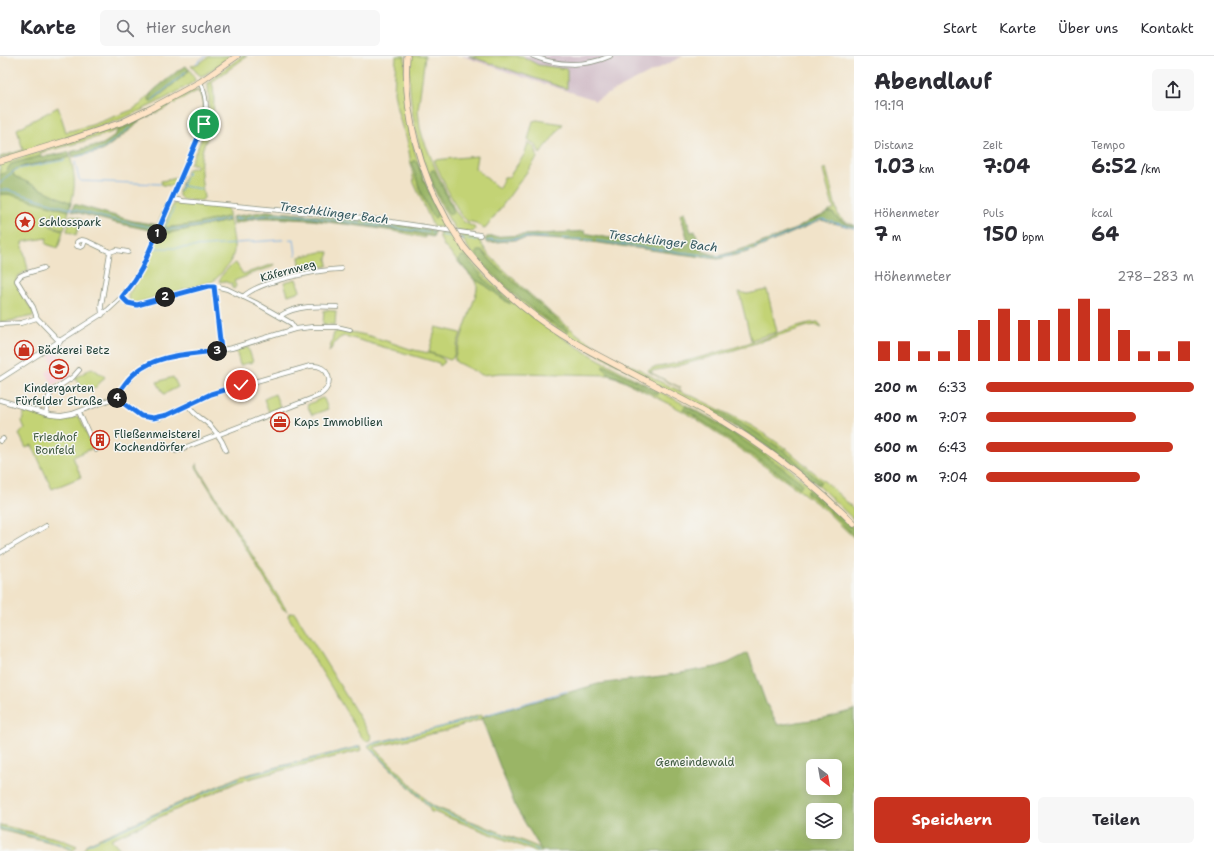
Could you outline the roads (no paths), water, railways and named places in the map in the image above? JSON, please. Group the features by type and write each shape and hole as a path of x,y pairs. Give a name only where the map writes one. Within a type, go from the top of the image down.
{"main road":[{"path":"0,162 123,122 200,82 237,56"},
{"path":"407,56 407,83 410,117 416,146 429,183 448,222 463,246 486,274 523,308 577,344 741,432 784,462 810,483 854,524"}],"street":[{"path":"533,56 553,62 581,64 610,56"},
{"path":"0,379 102,315 122,297 135,280 142,268 173,199 204,124 206,99 205,92 200,82"},
{"path":"173,199 365,218 480,235"},
{"path":"85,240 110,252 116,250 128,252"},
{"path":"102,315 101,306 110,252"},
{"path":"44,268 24,274 17,280 19,286 33,307 37,318 60,342"},
{"name":"Käfernweg","path":"243,297 252,290 285,279 309,273 341,269"},
{"path":"122,297 128,303 137,305 208,286 214,286 227,289 280,316 291,323 295,330"},
{"path":"214,286 221,350"},
{"path":"280,316 309,307 337,307"},
{"path":"0,324 21,322 37,318"},
{"path":"0,400 46,414 61,416 72,414 115,397 134,374 151,363 176,355 221,350 295,330 312,327 350,330"},
{"path":"115,397 141,416 153,418 167,415 211,394 310,366 315,365 321,368 328,377 328,387 323,394 176,451"},
{"path":"46,414 48,399 52,391 73,377 80,370"},
{"path":"188,404 193,413 206,422 218,434 226,450"},
{"path":"79,412 96,450"},
{"path":"0,553 46,526"}],"waterway":[{"path":"196,63 206,56"},
{"path":"151,103 186,72"},
{"path":"76,157 101,150 131,127"},
{"path":"0,184 6,177 17,169 65,160"},
{"path":"75,162 79,179 81,181 160,184"},
{"path":"180,191 188,172"},
{"path":"182,186 202,189"},
{"name":"Treschklinger Bach","path":"0,190 8,190 106,218 155,228"},
{"path":"164,229 174,208"},
{"name":"Treschklinger Bach","path":"233,219 277,214 305,216 433,233"},
{"name":"Treschklinger Bach","path":"162,229 195,227 228,219"},
{"name":"Treschklinger Bach","path":"486,241 532,237 592,240 719,257 750,250 822,219 854,228"},
{"name":"Treschklinger Bach","path":"441,235 455,237"},
{"name":"Treschklinger Bach","path":"460,238 477,240"},
{"path":"236,243 294,239 296,255"},
{"path":"154,248 179,248 235,244"},
{"path":"485,715 567,691"},
{"path":"369,745 477,718"},
{"path":"246,776 359,747"},
{"path":"373,750 429,805 435,809 539,850"},
{"path":"87,845 239,778"},
{"path":"0,828 48,840 72,848"}],"place":[{"name":"Schlosspark","path":"25,222"},
{"name":"Bäckerei Betz","path":"24,350"},
{"name":"Kindergarten Fürfelder Straße","path":"59,369"},
{"name":"Kaps Immobilien","path":"280,422"},
{"name":"Fließenmeisterei Kochendörfer","path":"100,440"}],"park label":[{"name":"Friedhof Bonfeld","path":"55,443"},
{"name":"Gemeindewald","path":"695,762"}]}
